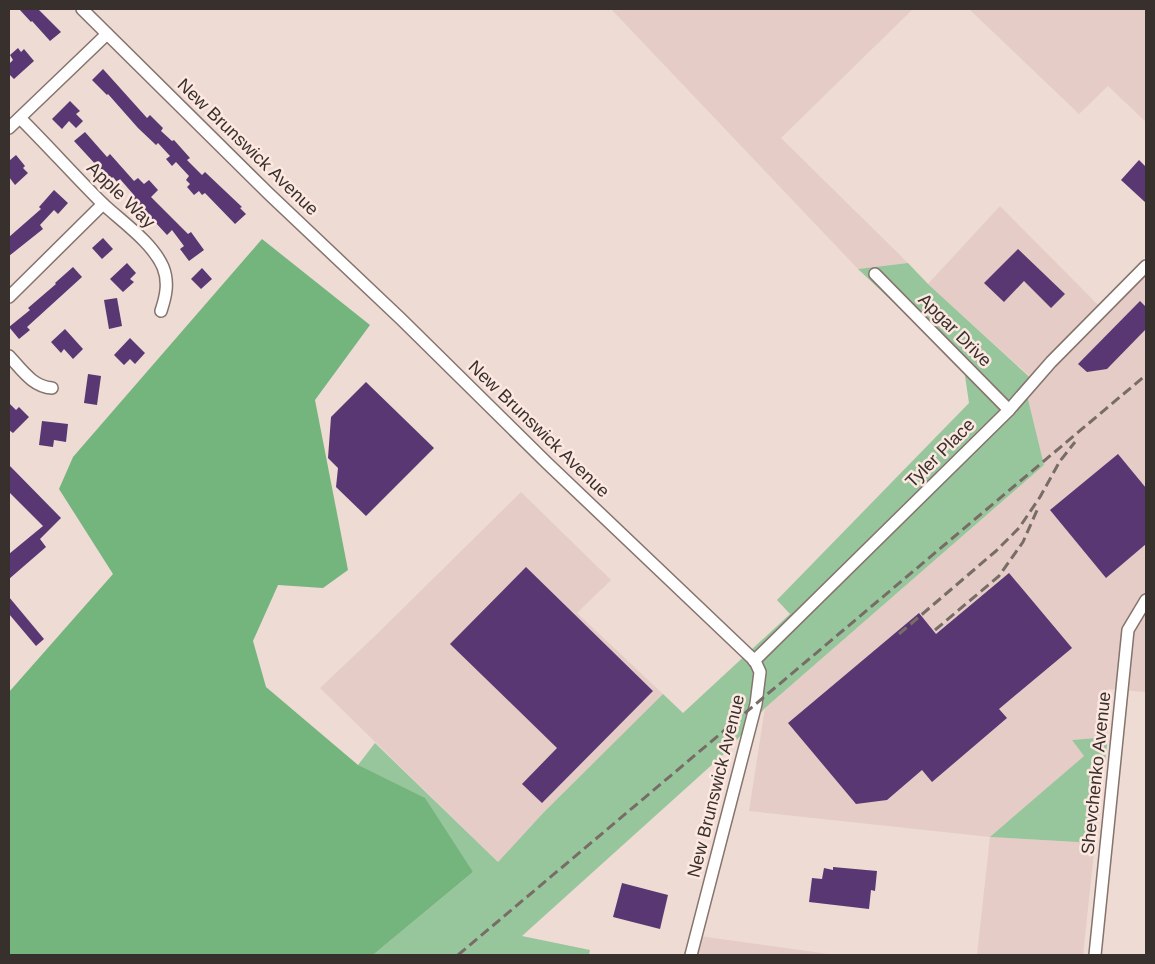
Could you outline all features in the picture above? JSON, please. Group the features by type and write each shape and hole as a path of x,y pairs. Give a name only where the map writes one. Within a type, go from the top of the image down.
{"street":[{"name":"New Brunswick Avenue","path":"82,9 269,194 408,325 548,464 754,661 760,672 756,704 691,955"},
{"path":"9,128 107,34"},
{"name":"Apple Way","path":"20,118 103,204 153,251 162,266 167,282 166,297 162,311"},
{"path":"9,297 103,204"},
{"name":"Tyler Place","path":"754,661 1009,410 1051,362 1146,266"},
{"name":"Apgar Drive","path":"876,274 1009,410"},
{"path":"9,356 42,388 52,388"},
{"name":"Shevchenko Avenue","path":"1094,955 1128,630 1146,600"}],"shaded area":[{"path":"611,9 913,9 781,138 908,263 858,269"},
{"path":"969,9 1146,9 1146,122 1108,86 1079,114"},
{"path":"1000,206 1101,308 1146,263 1146,692 1108,689 1108,737 1073,740 1084,756 991,837 1095,843 1083,955 977,955 990,837 749,811 765,708 1044,465 1026,391 1036,382 928,284"},
{"path":"521,492 611,580 577,613 663,694 544,812 498,862 320,688"},
{"path":"699,936 836,955 694,955"}],"green space":[{"path":"262,239 370,325 315,400 348,570 323,588 278,585 253,641 266,687 358,765 425,798 473,872 373,955 9,955 9,692 113,574 59,489 73,457"},
{"path":"908,263 928,284 1036,383 1026,391 1044,465 765,708 725,753 522,936 590,950 589,955 373,955 473,872 358,765 375,743 498,862 544,812 663,694 683,713 790,614 777,600 969,403 964,369 858,269"},
{"path":"1108,737 1095,843 990,837 1084,756 1072,740"}],"building":[{"path":"19,9 38,9 61,32 50,41"},
{"path":"18,48 21,52 24,49 34,61 14,79 9,74 9,64 13,60 10,55"},
{"path":"103,69 147,118 150,115 163,128 161,131 172,141 174,140 190,158 187,160 202,175 205,172 242,207 240,208 246,214 235,224 205,193 202,195 199,191 194,195 187,187 190,184 186,180 189,176 176,162 172,166 166,159 170,156 158,143 156,145 138,128 108,94 92,80"},
{"path":"70,101 80,111 76,114 83,121 76,128 69,121 62,129 52,119"},
{"path":"85,132 107,157 110,154 134,181 138,178 144,184 149,180 158,190 151,197 188,234 191,232 204,250 189,261 180,249 184,246 172,230 167,235 131,196 133,194 120,179 117,182 113,177 110,180 74,141"},
{"path":"16,155 28,173 15,185 9,177 9,161"},
{"path":"1139,160 1146,167 1146,203 1121,180"},
{"path":"54,190 68,203 58,214 54,210 40,225 43,229 9,256 9,237 41,209 39,207"},
{"path":"103,238 113,249 102,259 92,248"},
{"path":"1018,249 1065,294 1051,308 1024,281 1004,302 984,283"},
{"path":"127,263 136,273 130,279 134,282 123,292 110,279"},
{"path":"73,267 82,277 27,327 30,330 19,339 9,327 30,310 28,308"},
{"path":"202,268 212,279 201,289 191,279"},
{"path":"117,298 122,326 109,329 104,300"},
{"path":"1140,301 1146,307 1146,329 1107,369 1087,372 1078,364"},
{"path":"65,329 83,349 73,359 64,349 61,353 51,342"},
{"path":"130,338 145,353 135,364 130,359 124,365 114,355"},
{"path":"88,374 101,376 97,405 84,403"},
{"path":"366,382 434,448 366,516 336,487 338,468 328,458 331,417"},
{"path":"9,403 16,410 19,407 29,417 13,433 9,430"},
{"path":"42,421 68,424 66,442 54,440 53,447 39,445"},
{"path":"1118,454 1146,488 1146,544 1106,578 1050,510"},
{"path":"9,465 61,518 40,539 46,547 9,579 9,554 43,526 9,492"},
{"path":"526,567 653,691 542,803 522,784 557,748 450,644"},
{"path":"1009,573 1072,648 999,709 1007,718 932,782 922,770 887,800 856,804 788,723 919,613 936,634"},
{"path":"9,597 44,639 36,646 9,614"},
{"path":"833,867 877,871 875,891 871,890 869,909 809,902 812,878 822,879 824,868 833,870"},
{"path":"622,883 668,895 660,929 613,917"}],"railway":[{"path":"458,955 1146,375"},
{"path":"899,634 996,551 1019,528 1040,497 1060,461 1075,442"},
{"path":"935,630 999,576 1023,542 1038,508"}]}
